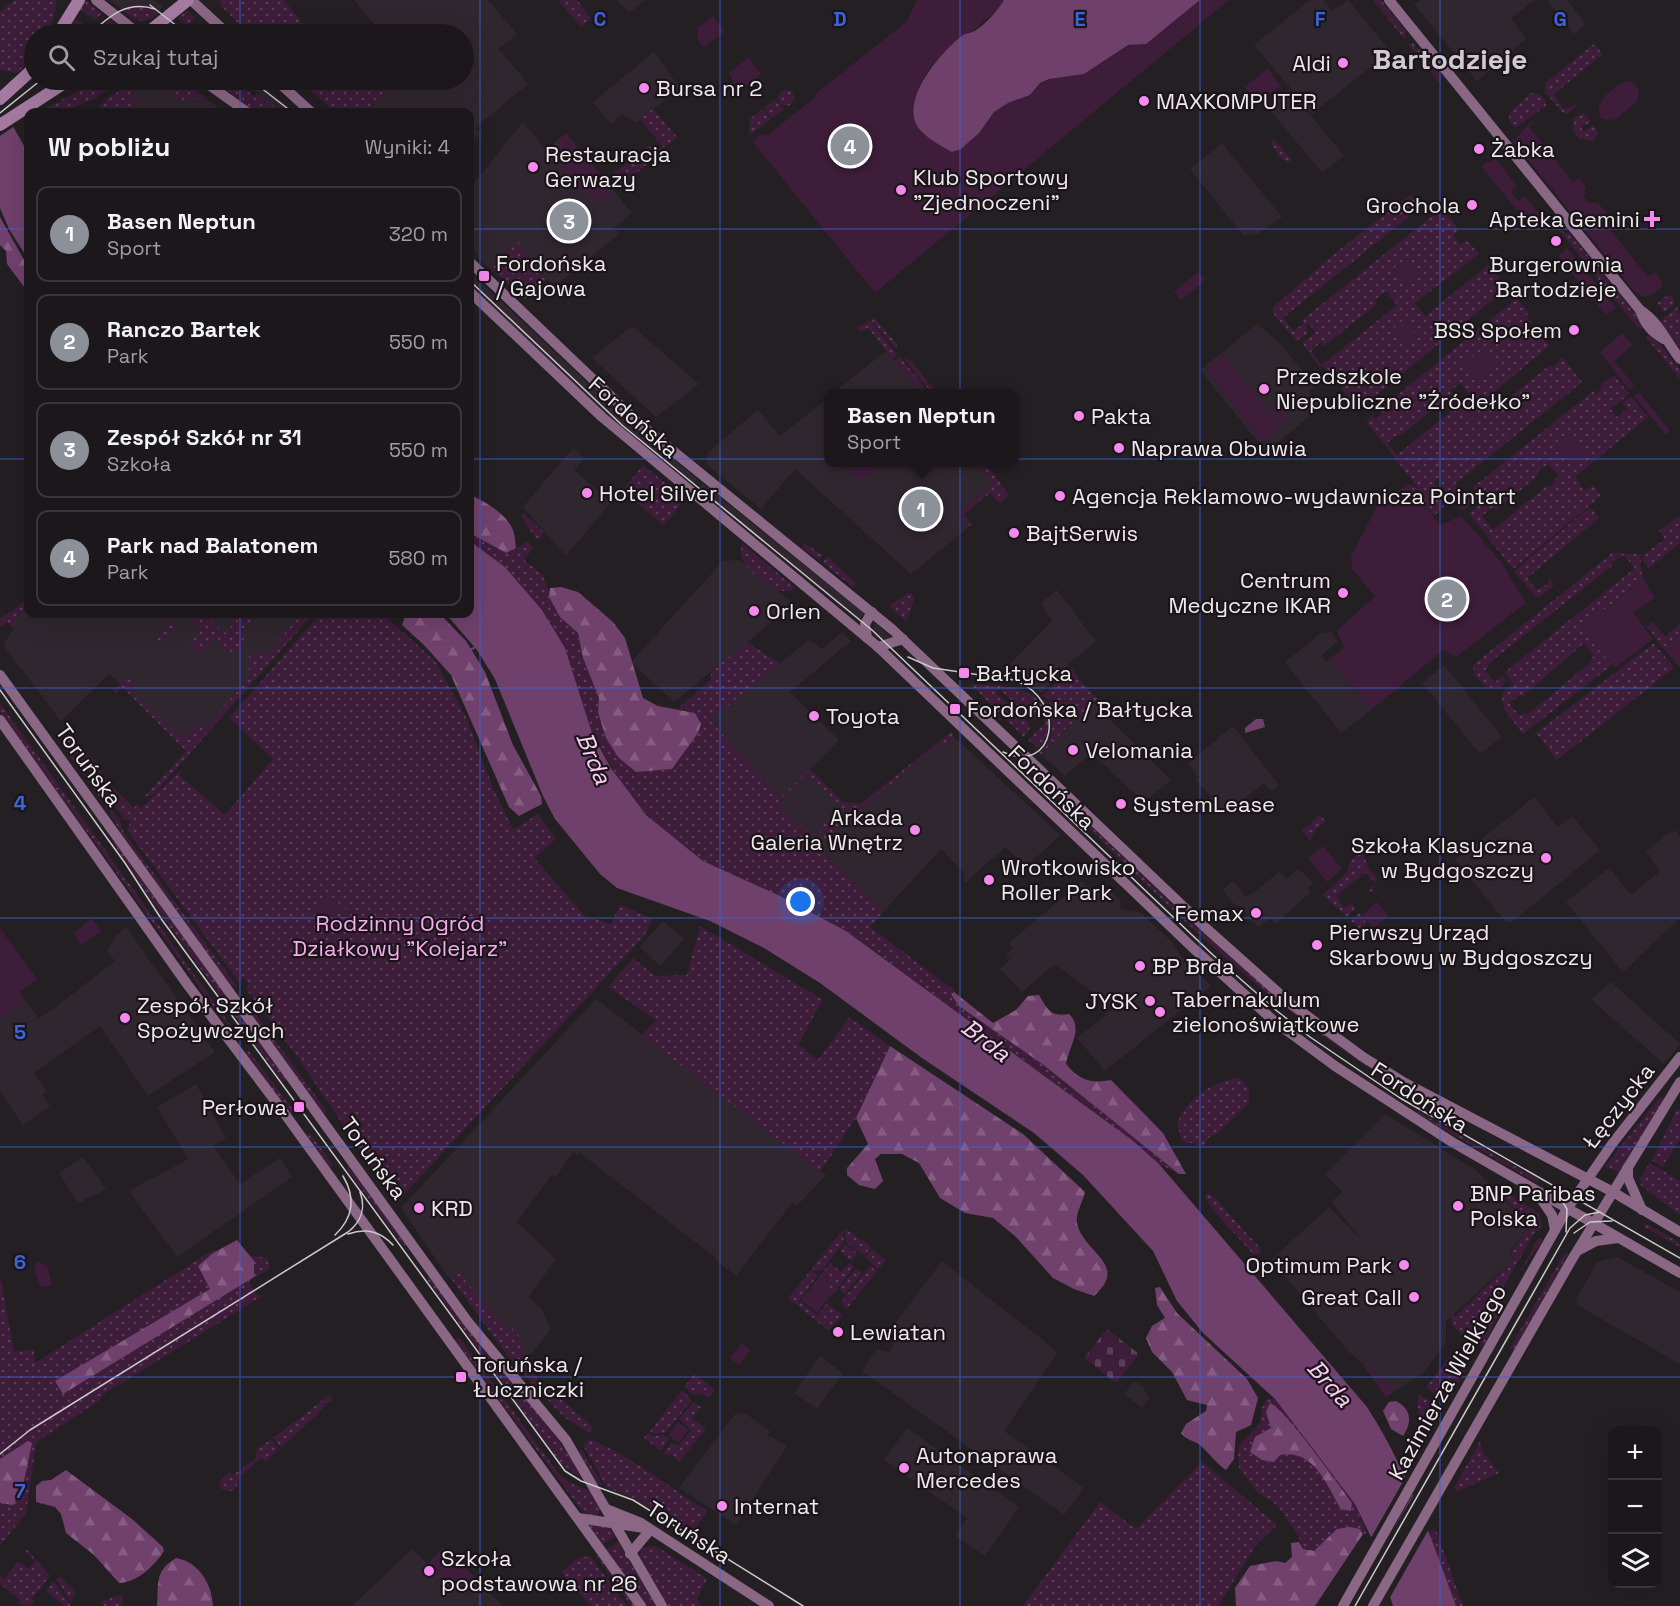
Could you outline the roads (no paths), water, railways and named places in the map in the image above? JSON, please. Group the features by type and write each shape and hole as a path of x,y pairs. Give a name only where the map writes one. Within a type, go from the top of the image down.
{"main road":[{"path":"64,24 79,0"},
{"path":"96,0 126,24"},
{"path":"159,24 190,0 217,24"},
{"path":"1389,0 1640,310 1648,326 1664,339 1680,359"},
{"path":"0,99 24,79"},
{"path":"0,125 52,90"},
{"path":"216,90 241,108"},
{"path":"287,90 307,108"},
{"name":"Fordońska","path":"474,266 641,425 903,639 1214,936 1291,1004 1363,1057 1405,1083 1613,1192 1680,1233"},
{"name":"Fordońska","path":"474,296 602,417 880,649 1193,948 1275,1021 1316,1053 1394,1105 1536,1191 1680,1273"},
{"path":"867,638 865,624 872,612"},
{"path":"880,649 903,639"},
{"name":"Toruńska","path":"0,675 468,1322 566,1440 606,1509 631,1517 769,1606"},
{"name":"Toruńska","path":"0,720 187,984 279,1106 642,1606"},
{"name":"Łęczycka","path":"1587,1179 1680,1058"},
{"name":"Łęczycka","path":"1613,1192 1680,1082"},
{"path":"1628,1167 1631,1186 1642,1210"},
{"name":"Kazimierza Wielkiego","path":"1343,1606 1567,1209 1587,1179"},
{"path":"1536,1191 1552,1215 1555,1230"},
{"name":"Kazimierza Wielkiego","path":"1373,1606 1493,1395 1613,1192"},
{"path":"1576,1252 1596,1241 1618,1238"},
{"path":"606,1509 662,1606"},
{"path":"578,1518 650,1530 630,1554"}],"water":[{"path":"1004,0 1200,0 1146,44 1128,45 1084,74 1049,79 1040,83 1030,95 1008,103 994,112 979,133 961,149 952,152 923,133 916,124 913,113 915,100 935,63 954,42 984,24"},
{"path":"0,97 24,146 24,253 9,229 0,208"},
{"name":"Brda","path":"474,544 505,567 542,610 565,648 593,736 611,768 646,815 703,861 778,895 846,931 1132,1140 1159,1164 1367,1407 1406,1479 1456,1606 1393,1606 1371,1537 1355,1504 1275,1399 1203,1333 1177,1301 1153,1251 1083,1175 1034,1133 922,1058 820,983 764,948 710,921 617,888 600,874 555,819 543,796 495,679 477,650 449,618 474,618"},
{"path":"1256,719 1263,719 1265,727 1245,733 1245,728"}],"waterway":[{"path":"463,652 474,648"}],"tram line":[{"path":"150,5 174,24"},
{"path":"101,24 127,8 155,9"},
{"path":"0,113 29,90"},
{"path":"264,90 287,108"},
{"path":"474,285 623,426 872,630 1213,955 1277,1011 1310,1037 1400,1098 1680,1258"},
{"path":"908,657 933,668 1014,680 1032,690 1043,703 1049,718 1049,733 1044,745 1034,754 1020,757 1003,752"},
{"path":"0,690 125,863 162,920 565,1471 581,1481 633,1500 803,1606"},
{"path":"335,1235 346,1222 351,1207 350,1192 343,1176"},
{"path":"1555,1189 1567,1209 1566,1232"},
{"path":"0,1454 30,1430 348,1232 356,1224 361,1214 360,1192"},
{"path":"1355,1606 1570,1228 1585,1215 1600,1212"},
{"path":"1574,1233 1590,1222 1612,1221"},
{"path":"348,1234 361,1231 372,1232 393,1245"}],"place":[{"name":"Aldi","path":"1343,63"},
{"name":"Bursa nr 2","path":"644,88"},
{"name":"MAXKOMPUTER","path":"1144,101"},
{"name":"Park nad Balatonem","path":"850,146"},
{"name":"Żabka","path":"1479,149"},
{"name":"Restauracja Gerwazy","path":"533,167"},
{"name":"Klub Sportowy \"Zjednoczeni\"","path":"901,190"},
{"name":"Grochola","path":"1472,205"},
{"name":"Apteka Gemini","path":"1652,219"},
{"name":"Zespół Szkół nr 31","path":"569,221"},
{"name":"Burgerownia Bartodzieje","path":"1556,241"},
{"name":"Fordońska / Gajowa","path":"484,276"},
{"name":"BSS Społem","path":"1574,330"},
{"name":"Przedszkole Niepubliczne \"Źródełko\"","path":"1264,389"},
{"name":"Pakta","path":"1079,416"},
{"name":"Naprawa Obuwia","path":"1119,448"},
{"name":"Hotel Silver","path":"587,493"},
{"name":"Agencja Reklamowo-wydawnicza Pointart","path":"1060,496"},
{"name":"Basen Neptun","path":"921,509"},
{"name":"BajtSerwis","path":"1014,533"},
{"name":"Centrum Medyczne IKAR","path":"1343,593"},
{"name":"Ranczo Bartek","path":"1447,599"},
{"name":"Orlen","path":"754,611"},
{"name":"Bałtycka","path":"964,673"},
{"name":"Fordońska / Bałtycka","path":"955,709"},
{"name":"Toyota","path":"814,716"},
{"name":"Velomania","path":"1073,750"},
{"name":"SystemLease","path":"1121,804"},
{"name":"Arkada Galeria Wnętrz","path":"915,830"},
{"name":"Szkoła Klasyczna w Bydgoszczy","path":"1546,858"},
{"name":"Wrotkowisko Roller Park","path":"989,880"},
{"name":"Femax","path":"1256,913"},
{"name":"Pierwszy Urząd Skarbowy w Bydgoszczy","path":"1317,945"},
{"name":"BP Brda","path":"1140,966"},
{"name":"JYSK","path":"1150,1001"},
{"name":"Tabernakulum zielonoświątkowe","path":"1160,1012"},
{"name":"Zespół Szkół Spożywczych","path":"125,1018"},
{"name":"Perłowa","path":"299,1107"},
{"name":"BNP Paribas Polska","path":"1458,1206"},
{"name":"KRD","path":"419,1208"},
{"name":"Optimum Park","path":"1404,1265"},
{"name":"Great Call","path":"1414,1297"},
{"name":"Lewiatan","path":"838,1332"},
{"name":"Toruńska / Łuczniczki","path":"461,1377"},
{"name":"Autonaprawa Mercedes","path":"904,1468"},
{"name":"Internat","path":"722,1506"},
{"name":"Szkoła podstawowa nr 26","path":"429,1571"}],"district":[{"name":"Bartodzieje","path":"1450,59"}],"park label":[{"name":"Rodzinny Ogród Działkowy \"Kolejarz\"","path":"400,936"}]}
